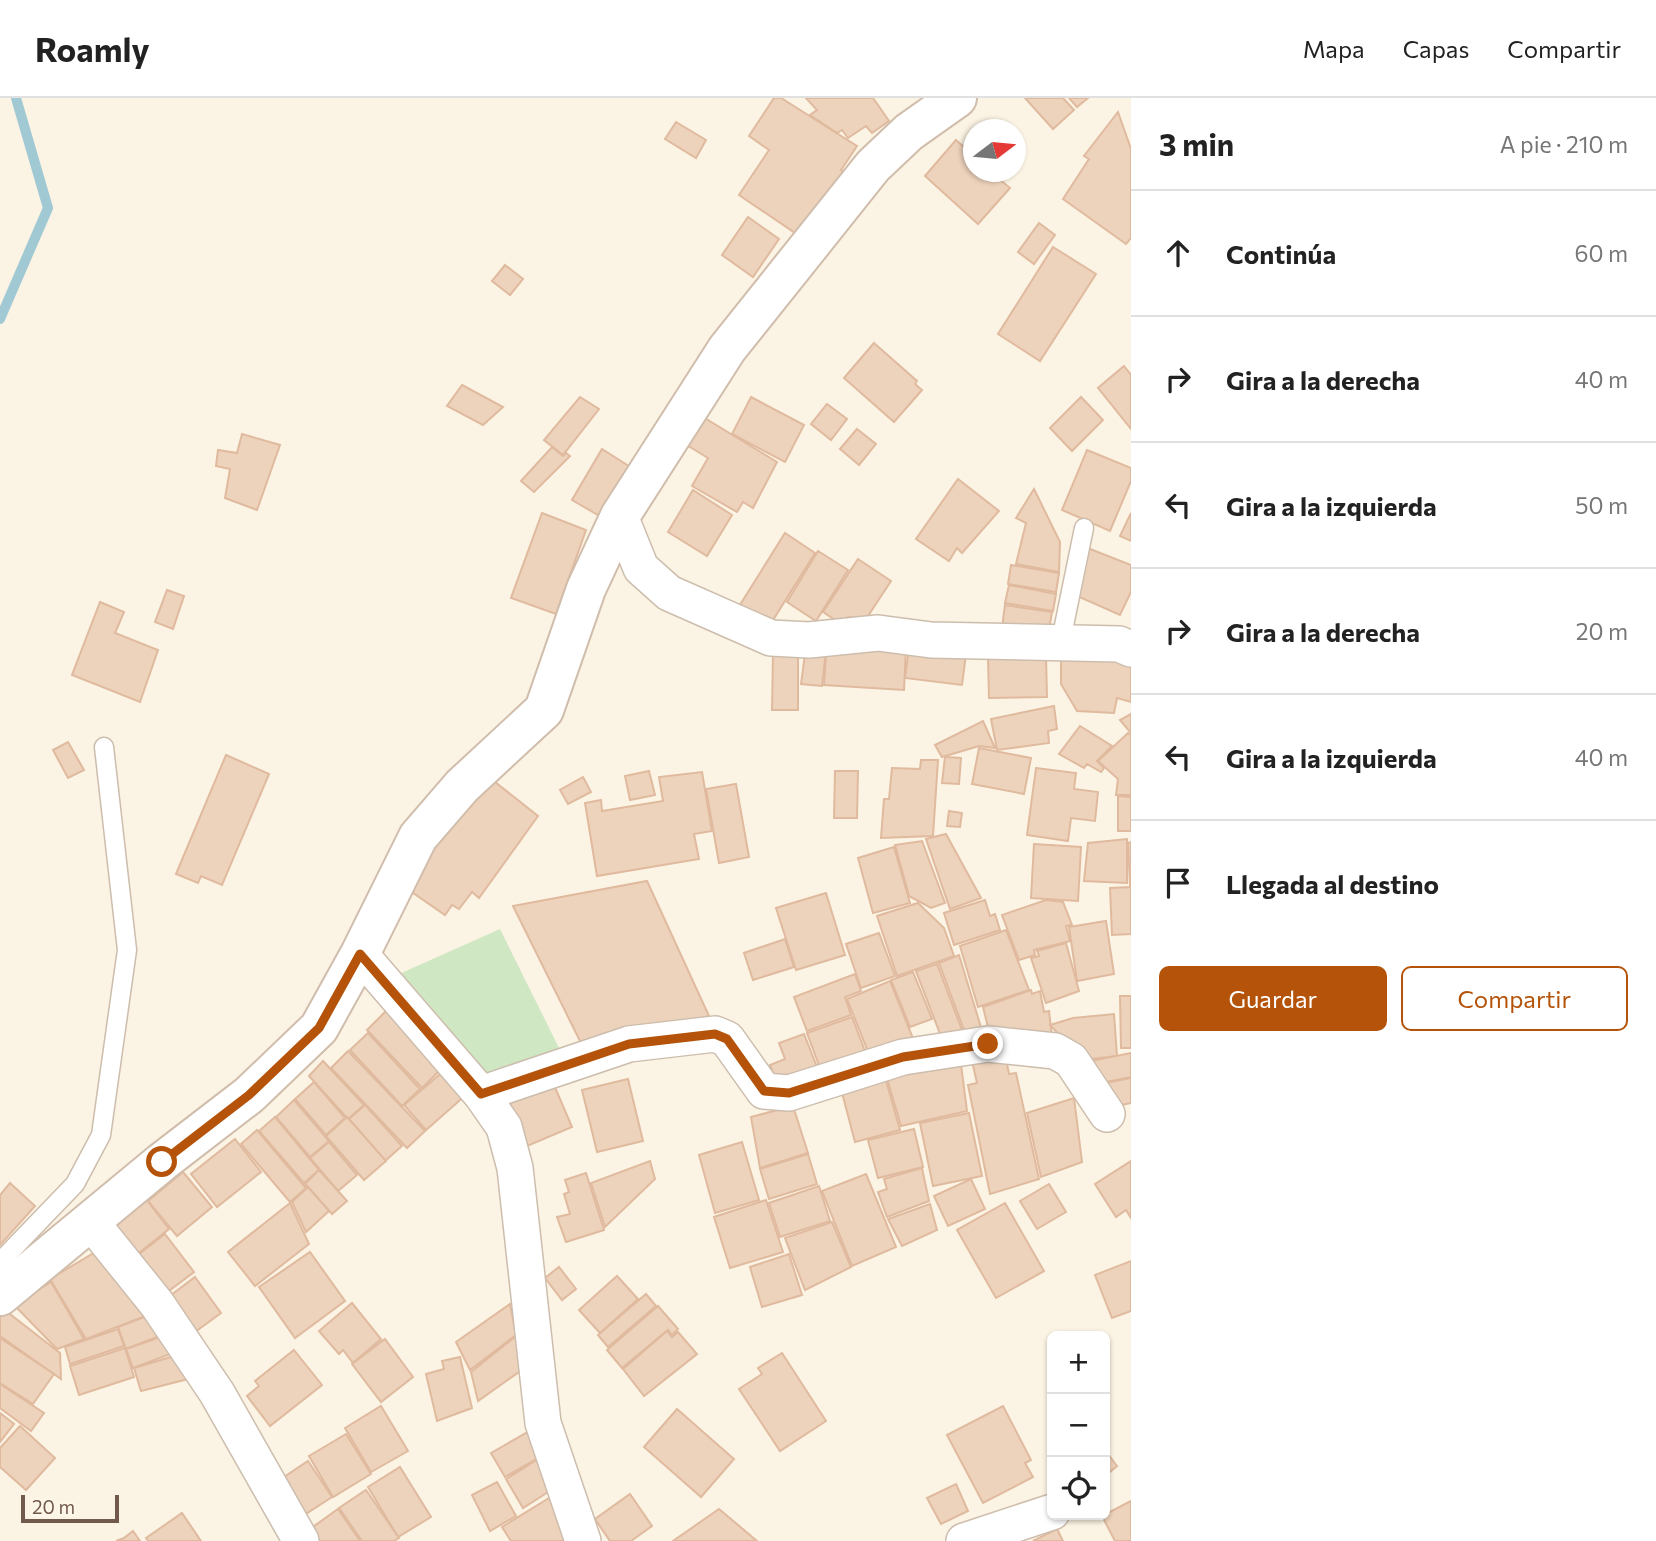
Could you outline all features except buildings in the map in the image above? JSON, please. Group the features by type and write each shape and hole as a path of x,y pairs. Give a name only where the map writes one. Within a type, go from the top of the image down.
{"street":[{"path":"0,1295 249,1095 319,1028 428,823 544,710 586,589 620,516 727,349 873,166 909,132 957,98"},
{"path":"620,516 642,568 669,593 771,638 809,640 878,633 932,640 1060,645 1119,644 1131,649"},
{"path":"360,954 481,1094 504,1127 515,1168 543,1423 583,1541"},
{"path":"481,1094 629,1044 715,1034 727,1039 764,1091 777,1093 789,1093 903,1057 988,1044 1055,1051 1071,1060 1107,1114"},
{"path":"91,1222 157,1304 217,1393 302,1541"},
{"path":"964,1541 1047,1514"}],"lane":[{"path":"1060,645 1084,528"},
{"path":"0,1262 75,1184 101,1135 127,950 104,747"},
{"path":"0,1279 0,1295"}],"green space":[{"path":"500,929 561,1052 488,1084 397,975"}],"waterway":[{"path":"0,319 48,208 16,98"}],"route":[{"path":"162,1162 249,1095 319,1028 360,954 481,1094 629,1044 715,1034 727,1039 764,1091 777,1093 789,1093 903,1057 988,1044"}]}
